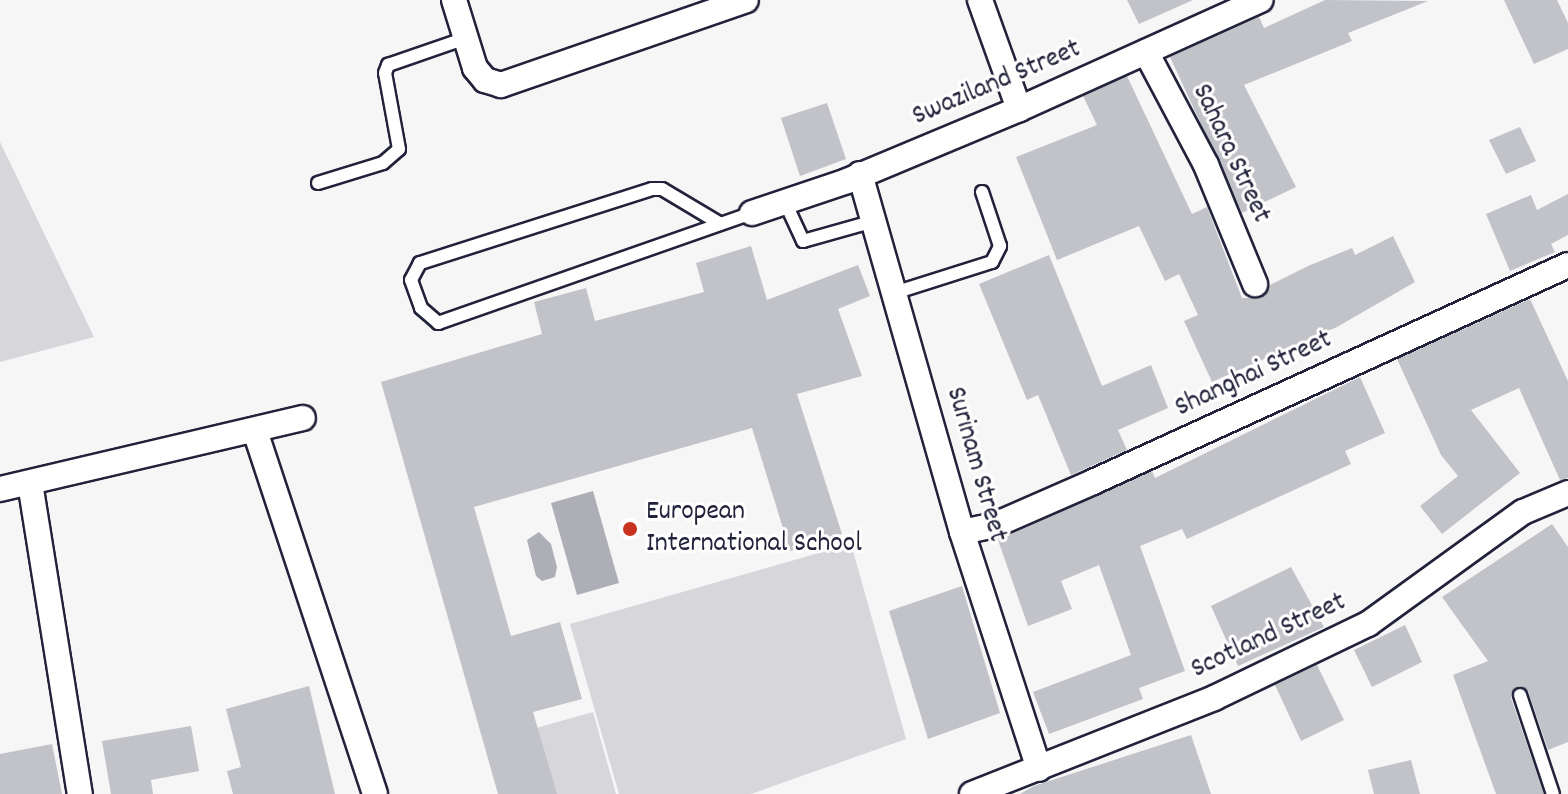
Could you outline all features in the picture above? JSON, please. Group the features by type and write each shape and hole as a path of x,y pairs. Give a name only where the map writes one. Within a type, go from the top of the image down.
{"street":[{"path":"454,0 479,74 501,85 746,0"},
{"path":"980,0 1019,109"},
{"name":"Swaziland Street","path":"752,213 860,174 1019,109 1260,0"},
{"name":"Sahara Street","path":"1146,52 1206,165 1255,284"},
{"name":"Surinam Street","path":"860,174 962,532 1039,769"},
{"name":"Shanghai Street","path":"962,532 995,525 1079,488 1568,265"},
{"path":"0,489 303,418"},
{"path":"255,431 375,794"},
{"path":"30,483 80,794"},
{"name":"Scotland Street","path":"972,794 1214,698 1368,624 1512,519 1568,493"}],"lane":[{"path":"318,183 383,163 399,149 385,73 388,65 466,38"},
{"path":"719,223 662,189 652,189 420,263 411,280 421,308 438,323 752,213"},
{"path":"894,293 992,262 1000,246 982,192"},
{"path":"785,202 803,241 874,221"},
{"path":"1520,695 1553,794"}],"shaded area":[{"path":"0,142 94,337 0,362"},
{"path":"593,491 619,583 577,595 551,503"},
{"path":"539,532 551,544 557,567 555,577 542,581 536,576 527,540"},
{"path":"851,544 906,739 751,794 619,794 570,624"},
{"path":"593,712 616,794 555,794 536,728"}],"building":[{"path":"1127,0 1193,0 1139,24"},
{"path":"1325,0 1428,1 1348,33 1352,41 1244,85 1296,187 1242,213 1170,57 1259,17 1264,28"},
{"path":"1504,0 1557,0 1568,23 1568,49 1534,64"},
{"path":"1127,76 1192,214 1207,207 1242,298 1260,298 1270,285 1308,266 1352,248 1355,255 1393,236 1415,282 1337,327 1212,382 1184,321 1198,315 1179,274 1165,281 1139,226 1057,260 1016,157 1097,125 1083,96"},
{"path":"827,103 846,159 800,176 781,118"},
{"path":"1520,127 1536,161 1506,174 1489,140"},
{"path":"1568,194 1568,235 1551,244 1555,252 1510,271 1486,214 1531,195 1537,210"},
{"path":"751,246 767,300 858,265 870,296 838,309 862,376 797,394 842,534 790,551 752,428 474,507 511,636 560,622 582,699 533,712 557,794 498,794 381,382 542,334 534,302 586,288 595,321 704,292 696,263"},
{"path":"1049,255 1102,386 1151,365 1168,408 1118,430 1127,450 1071,475 1038,395 1027,400 979,284"},
{"path":"1530,299 1568,381 1568,478 1560,480 1519,388 1471,410 1520,473 1442,534 1420,506 1458,476 1441,455 1397,359"},
{"path":"1360,377 1385,433 1345,451 1351,464 1187,539 1182,529 1140,546 1185,671 1139,688 1143,699 1049,734 1033,692 1131,655 1099,565 1061,581 1072,609 1028,626 998,540 1152,471 1155,478"},
{"path":"1552,524 1568,547 1568,742 1548,750 1528,691 1514,689 1511,698 1544,794 1496,794 1453,675 1488,661 1442,597"},
{"path":"1291,567 1324,627 1238,666 1211,606"},
{"path":"962,586 1000,713 928,739 889,611"},
{"path":"1405,625 1422,662 1372,687 1354,650"},
{"path":"1317,665 1344,720 1301,741 1275,685"},
{"path":"309,686 335,794 233,794 227,771 241,767 226,709"},
{"path":"191,726 199,771 151,780 153,794 111,794 102,741"},
{"path":"1191,735 1211,794 1020,794 1034,786"},
{"path":"52,744 62,794 0,794 0,754"},
{"path":"1411,760 1420,794 1374,794 1368,770"}],"place":[{"name":"European International School","path":"630,529"}]}
